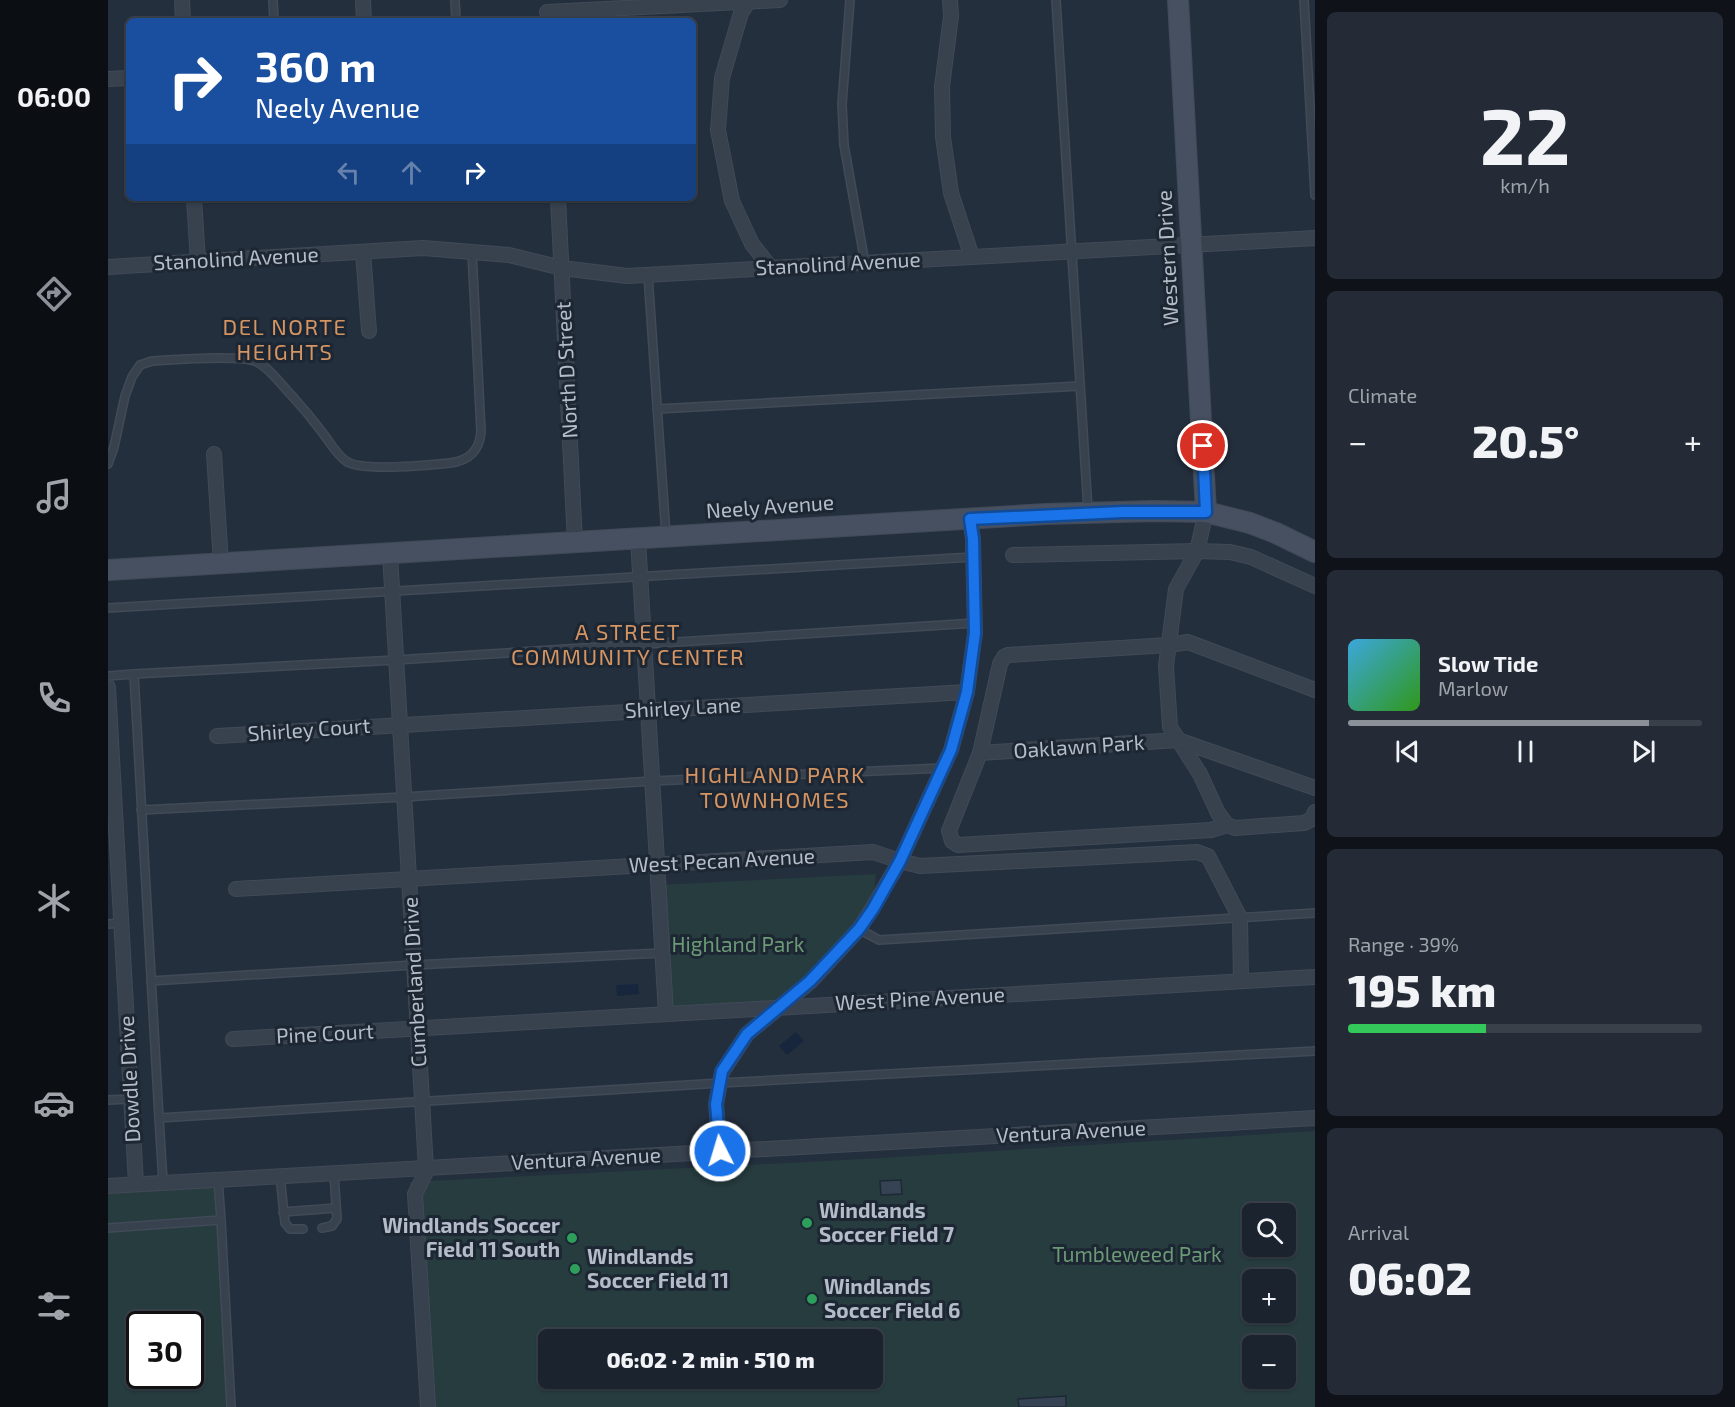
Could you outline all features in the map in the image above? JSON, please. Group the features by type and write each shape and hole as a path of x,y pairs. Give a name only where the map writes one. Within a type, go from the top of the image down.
{"street":[{"path":"182,0 183,18"},
{"path":"363,0 364,18"},
{"path":"547,11 780,0"},
{"path":"950,0 951,16 942,87 943,137 951,193 972,257"},
{"name":"Western Drive","path":"1178,0 1206,512"},
{"path":"748,2 741,13 722,78 718,130 732,201 752,244 771,268"},
{"path":"108,79 126,78"},
{"path":"194,201 198,262"},
{"name":"North D Street","path":"558,201 575,543"},
{"name":"Stanolind Avenue","path":"108,267 423,248 509,255 562,268 627,276 1315,238"},
{"path":"363,252 369,331"},
{"path":"214,454 221,563"},
{"name":"Neely Avenue","path":"108,570 970,519 1155,511 1206,512 1276,532 1315,552"},
{"name":"Oaklawn Park","path":"1206,512 1197,551 1176,589 1166,666 1170,727 1200,774 1218,813 1227,825"},
{"path":"720,1151 716,1104 722,1071 747,1034 810,981 859,929 900,861 951,750 967,692 975,633 973,539 970,519"},
{"path":"638,539 666,1014"},
{"path":"1013,555 1230,552 1251,557 1315,586"},
{"name":"Cumberland Drive","path":"390,554 426,1168 415,1194 428,1407"},
{"path":"1315,690 1188,642 1008,655 1000,664 980,753 950,831 952,841 958,845 1211,830 1227,825 1235,828 1304,823 1312,819 1315,812"},
{"name":"Dowdle Drive","path":"108,687 115,923 131,1099 136,1184"},
{"name":"Shirley Lane","path":"400,724 967,692"},
{"name":"Shirley Court","path":"217,736 400,724"},
{"name":"Oaklawn Park","path":"980,753 1178,740 1315,788"},
{"name":"West Pecan Avenue","path":"236,889 873,852 920,866 1197,852 1208,856 1240,918"},
{"path":"1240,918 1241,980"},
{"name":"West Pine Avenue","path":"418,1029 1315,977"},
{"name":"Pine Court","path":"233,1039 418,1029"},
{"name":"Ventura Avenue","path":"108,1186 1315,1118"}],"lane":[{"path":"273,0 274,18"},
{"path":"455,0 456,18"},
{"path":"850,0 842,104 844,146 865,263"},
{"path":"1056,0 1088,513"},
{"path":"1304,0 1315,195"},
{"path":"108,464 125,396 135,370 144,363 202,359 242,359 258,362 309,415 347,462 368,467 428,465 454,463 470,457 479,445 481,430 472,252"},
{"path":"648,275 666,538"},
{"path":"657,410 1080,386"},
{"path":"108,608 973,557"},
{"path":"108,676 975,623"},
{"path":"134,674 163,1182"},
{"path":"141,810 404,797 652,781 943,768"},
{"path":"859,929 879,940 1315,913"},
{"path":"151,981 662,953"},
{"path":"159,1118 720,1083 1315,1050"},
{"path":"108,1100 131,1099"},
{"path":"322,1228 334,1225 337,1219 334,1173"},
{"path":"280,1176 286,1226 290,1229 303,1229"},
{"path":"218,1179 231,1407"},
{"path":"284,1212 336,1208"},
{"path":"108,1228 221,1220"}],"green space":[{"name":"Highland Park","path":"876,874 872,908 777,1007 666,1013 658,885"},
{"name":"Tumbleweed Park","path":"1315,1131 1315,1407 421,1407 410,1182 864,1159"},
{"path":"220,1185 232,1407 108,1407 108,1191"}],"water":[{"path":"638,984 639,994 617,996 616,985"},
{"path":"796,1032 804,1041 787,1055 779,1046"}],"building":[{"path":"901,1180 902,1194 881,1195 880,1181"},
{"path":"1066,1396 1066,1407 1019,1407 1018,1399"}],"place":[{"name":"Windlands Soccer Field 7","path":"807,1223"},
{"name":"Windlands Soccer Field 11 South","path":"572,1238"},
{"name":"Windlands Soccer Field 11","path":"575,1269"},
{"name":"Windlands Soccer Field 6","path":"812,1299"}],"district":[{"name":"DEL NORTE HEIGHTS","path":"285,340"},
{"name":"A STREET COMMUNITY CENTER","path":"628,644"},
{"name":"HIGHLAND PARK TOWNHOMES","path":"775,788"}],"route":[{"path":"720,1151 716,1104 722,1071 747,1034 810,981 859,929 900,861 951,750 967,692 975,633 973,539 970,519 1046,514 1206,512 1203,446"}]}
